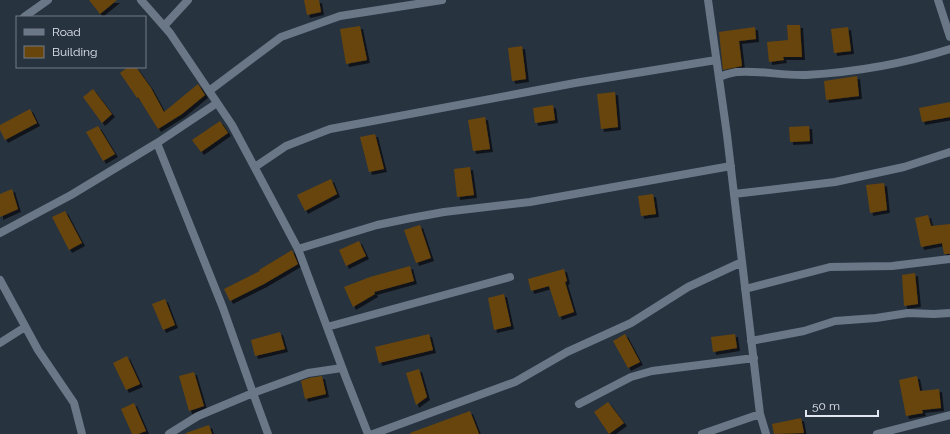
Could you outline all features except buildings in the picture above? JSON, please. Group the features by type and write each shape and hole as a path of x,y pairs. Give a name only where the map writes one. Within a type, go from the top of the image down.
{"street":[{"path":"25,16 48,0"},
{"path":"141,0 164,26 232,125 298,249 368,434"},
{"path":"164,26 188,0"},
{"path":"209,91 281,37 340,16 442,0"},
{"path":"708,0 731,166 760,414 766,434"},
{"path":"938,0 950,37"},
{"path":"719,77 735,72 753,71 804,75 854,71 889,65 950,49"},
{"path":"254,167 286,146 330,128 574,83 716,60"},
{"path":"0,233 71,196 203,114 217,103"},
{"path":"157,143 223,308 252,393 268,434"},
{"path":"734,194 835,182 904,167 950,152"},
{"path":"298,249 377,225 404,219 444,212 530,202 731,166"},
{"path":"745,289 830,267 892,266 950,259"},
{"path":"373,434 515,382 567,352 631,323 688,287 742,262"},
{"path":"327,327 510,277"},
{"path":"0,280 38,350 74,403 82,434"},
{"path":"751,341 804,331 835,321 876,318 908,313 950,313"},
{"path":"0,343 25,326"},
{"path":"580,404 631,376 652,371 754,358"},
{"path":"169,434 198,416 252,393 308,373 342,368"},
{"path":"702,434 760,414"},
{"path":"877,434 950,415"}]}
